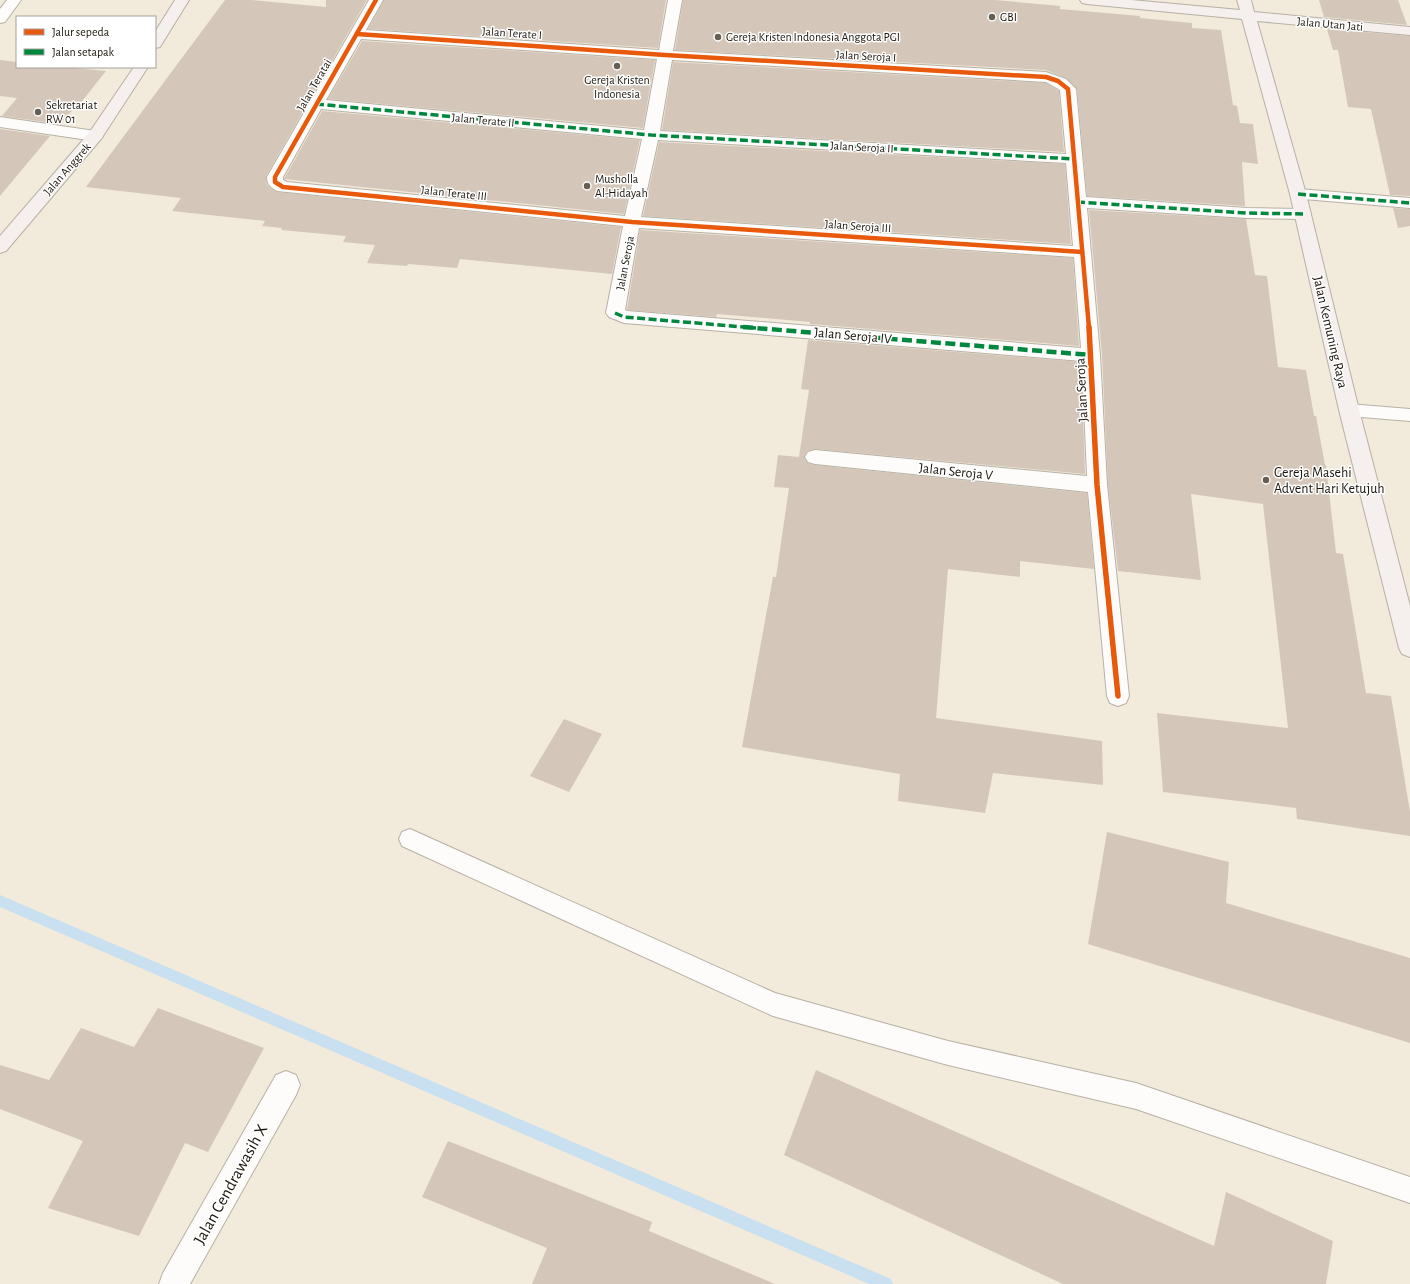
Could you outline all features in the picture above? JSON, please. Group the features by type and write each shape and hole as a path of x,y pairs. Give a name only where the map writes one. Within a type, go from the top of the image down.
{"street":[{"path":"0,19 12,0"},
{"path":"156,42 182,0"},
{"name":"Jalan Teratai","path":"275,182 275,177 376,0"},
{"name":"Jalan Seroja","path":"615,313 632,222 651,135 674,0"},
{"path":"1087,0 1198,11 1214,11 1228,8 1238,3 1239,0"},
{"name":"Jalan Utan Jati","path":"1198,11 1247,8 1281,19 1410,31"},
{"name":"Jalan Kemuning Raya","path":"1247,8 1298,194 1349,410 1410,648"},
{"name":"Jalan Terate I","path":"357,34 665,55"},
{"name":"Jalan Seroja I","path":"665,55 1046,77 1056,79 1064,84"},
{"name":"Jalan Anggrek","path":"0,247 95,136 140,68"},
{"name":"Jalan Seroja","path":"1064,84 1068,89 1091,355 1097,485 1118,696"},
{"name":"Jalan Terate II","path":"316,104 651,135"},
{"path":"0,122 95,136"},
{"name":"Jalan Seroja II","path":"651,135 1074,159"},
{"name":"Jalan Terate III","path":"275,182 283,187 632,222"},
{"path":"1298,194 1410,203"},
{"path":"1077,202 1247,213 1303,214"},
{"name":"Jalan Seroja III","path":"632,222 1082,252"},
{"name":"Jalan Seroja IV","path":"615,313 624,317 1091,355"},
{"name":"Jalan Seroja V","path":"815,457 1097,485"},
{"name":"Jalan Cendrawasih X","path":"174,1284 286,1085"}],"lane":[{"path":"1349,410 1410,415"},
{"path":"410,839 773,1004 948,1053 1136,1096 1410,1190"}],"building":[{"path":"225,0 252,0 326,7 326,0 367,0 266,176 267,185 272,189 277,192 621,227 612,274 460,259 457,268 408,264 407,266 367,263 375,245 343,242 346,236 281,230 282,228 262,226 265,221 172,211 181,198 86,187"},
{"path":"384,0 666,0 658,48 368,29"},
{"path":"683,0 995,0 1060,6 1060,9 1140,16 1140,18 1192,23 1192,28 1221,30 1233,105 1237,106 1240,123 1253,124 1258,164 1242,162 1245,206 1087,196 1077,89 1066,78 1046,70 675,50"},
{"path":"1319,0 1398,0 1407,25 1324,17"},
{"path":"1327,29 1410,36 1410,196 1390,195 1371,109 1348,107 1338,50 1333,50"},
{"path":"362,41 655,60 643,128 328,99"},
{"path":"0,60 16,62 16,68 74,68 106,71 79,105 77,105 60,124 2,116 17,98 0,96"},
{"path":"673,62 1046,83 1059,91 1064,152 662,130"},
{"path":"322,111 640,140 624,214 284,179"},
{"path":"0,129 50,136 0,196"},
{"path":"659,142 1065,164 1071,244 643,216"},
{"path":"1393,208 1410,209 1410,226 1398,228"},
{"path":"1089,210 1246,219 1255,275 1267,276 1278,367 1306,370 1314,416 1316,416 1326,465 1336,553 1343,554 1366,693 1391,696 1410,812 1410,836 1297,819 1296,808 1163,792 1157,713 1288,728 1263,504 1191,494 1201,580 1118,571 1108,485 1102,355"},
{"path":"640,230 1073,258 1079,346 810,324 810,322 717,314 716,317 627,310"},
{"path":"808,340 1081,362 1085,474 815,449 807,451 804,458 808,463 815,465 1087,493 1094,569 1020,561 1020,577 948,569 936,718 1102,741 1103,785 993,773 985,813 898,801 900,774 742,747 773,577 776,577 789,488 774,487 778,455 799,457 809,390 801,389"},
{"path":"564,719 602,734 569,792 530,776"},
{"path":"1107,832 1229,862 1226,903 1410,958 1410,1043 1088,944"},
{"path":"158,1008 264,1048 208,1152 185,1143 139,1236 48,1208 83,1141 0,1109 0,1065 49,1080 81,1028 134,1047"},
{"path":"816,1070 1214,1246 1226,1192 1333,1241 1326,1284 1063,1284 784,1155"},
{"path":"448,1141 652,1222 649,1231 775,1284 532,1284 547,1248 422,1197"}],"waterway":[{"path":"0,901 886,1284"}],"marked path":[{"path":"316,104 651,135 1074,159"},
{"path":"1298,194 1410,203"},
{"path":"1077,202 1247,213 1303,214"},
{"path":"615,313 624,317 1091,355"}],"cycle path":[{"path":"376,0 275,177 275,182 283,187 632,222 1082,252"},
{"path":"357,34 665,55 1046,77 1061,82 1068,89 1091,355 1097,485 1118,696"}],"place":[{"name":"GBI","path":"992,17"},
{"name":"Gereja Kristen Indonesia Anggota PGI","path":"718,37"},
{"name":"Gereja Kristen Indonesia","path":"617,66"},
{"name":"Sekretariat RW 01","path":"38,112"},
{"name":"Musholla Al-Hidayah","path":"587,186"},
{"name":"Gereja Masehi Advent Hari Ketujuh","path":"1266,480"}]}
